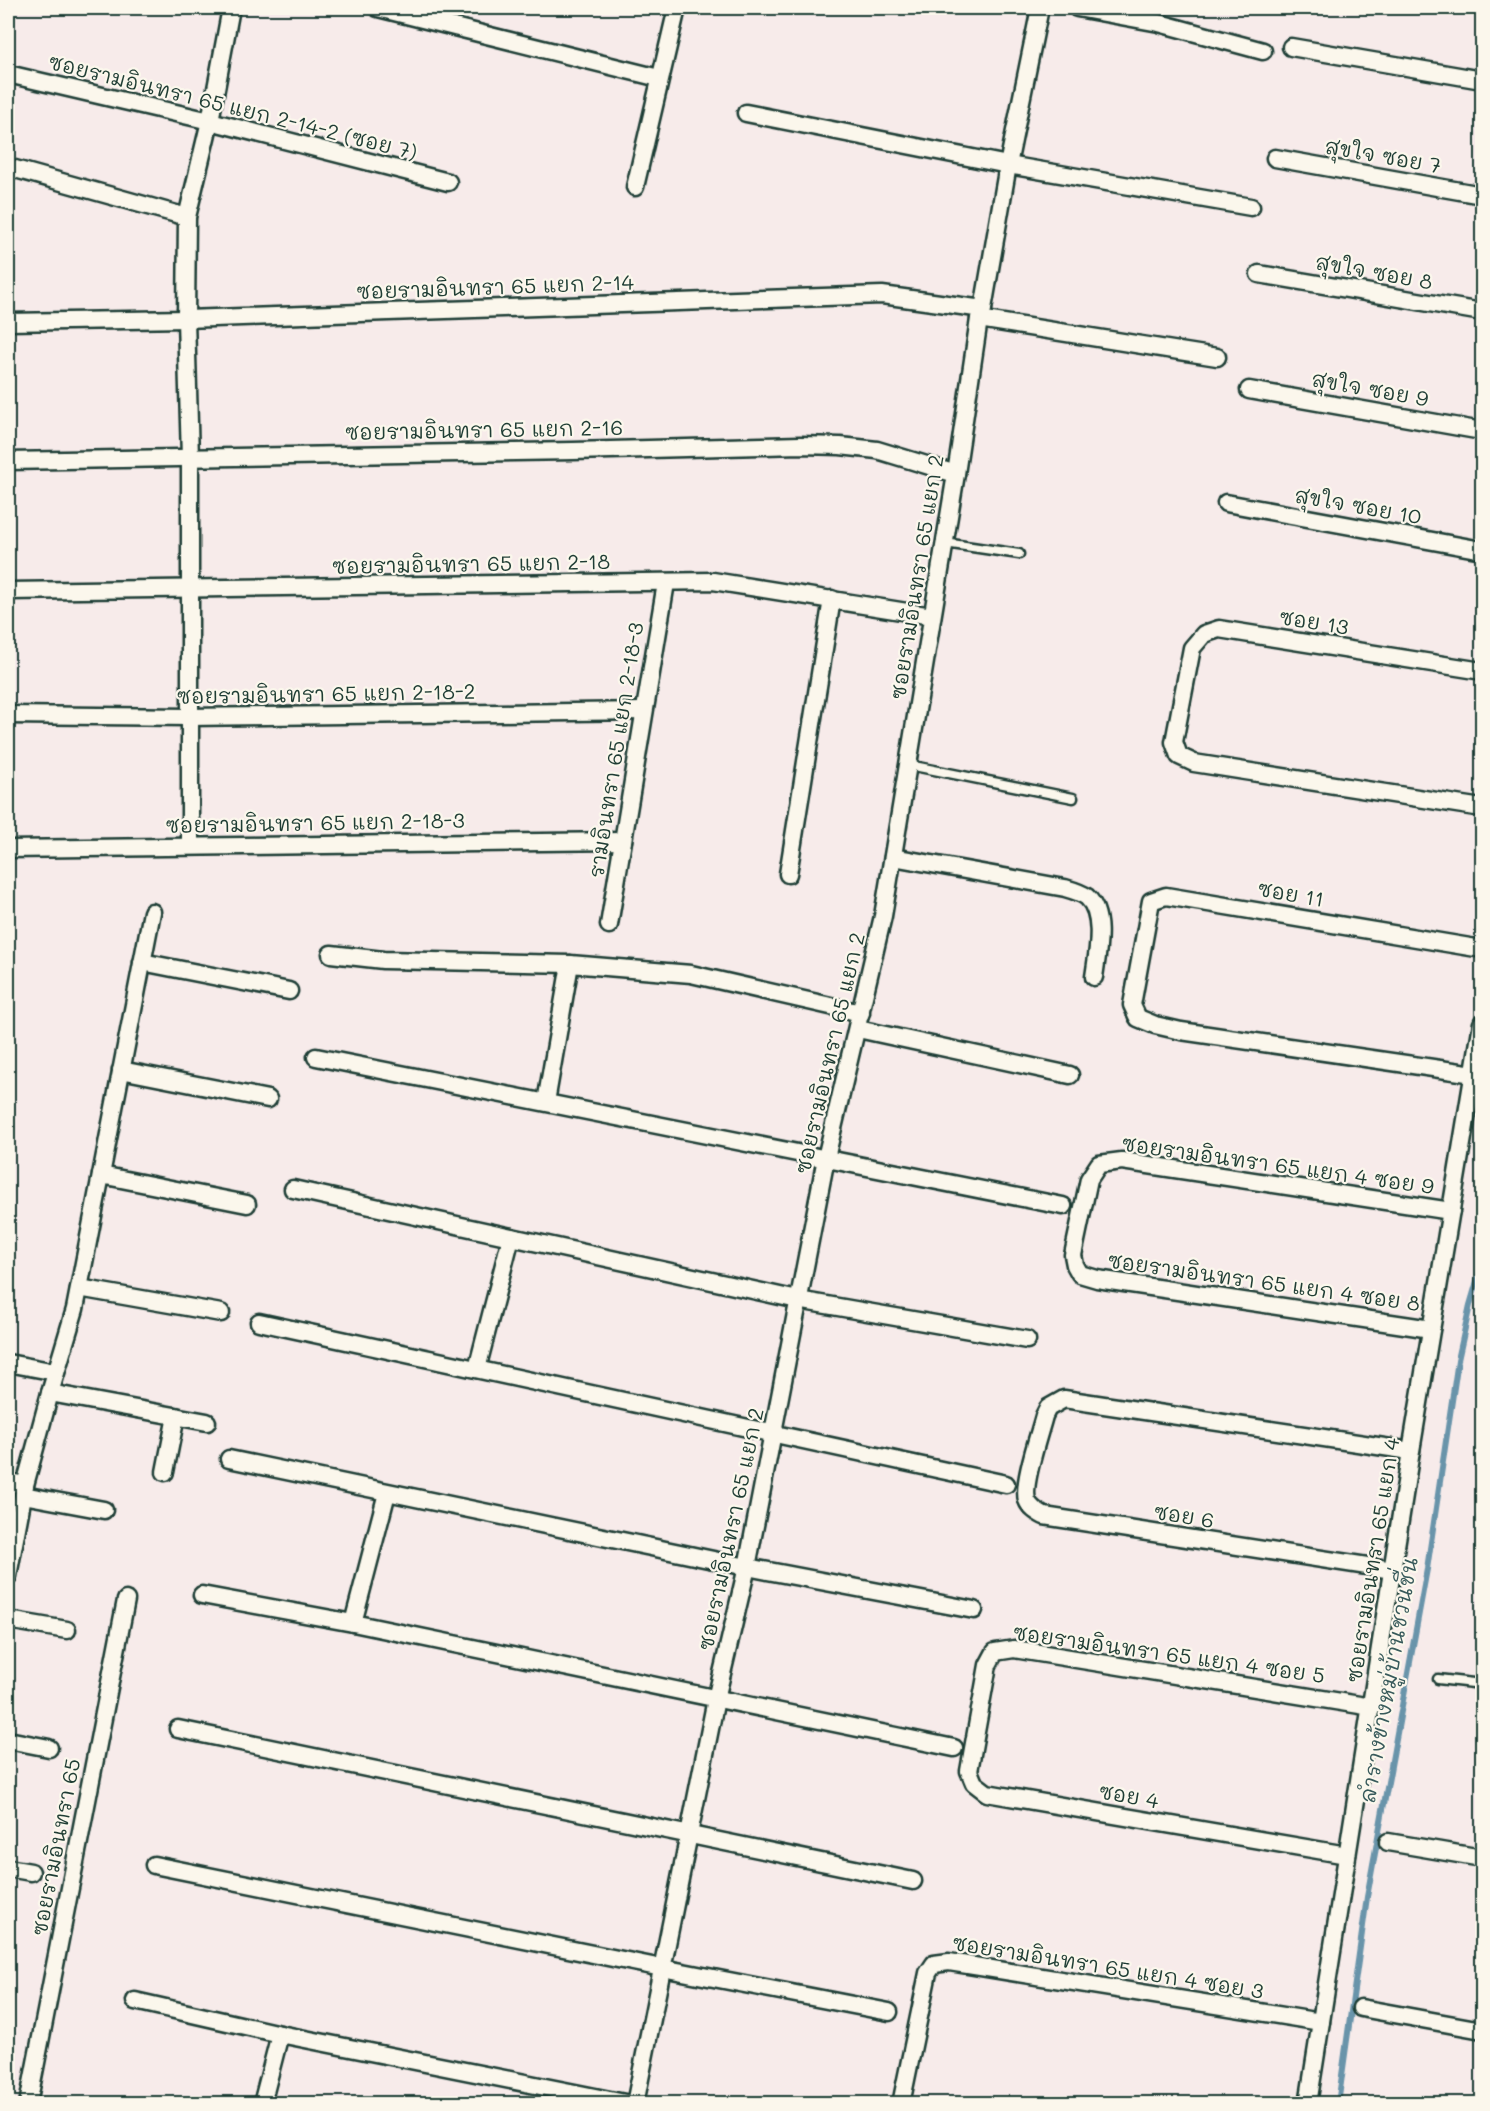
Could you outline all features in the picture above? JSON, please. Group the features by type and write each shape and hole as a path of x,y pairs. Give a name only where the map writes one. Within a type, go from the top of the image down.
{"street":[{"path":"190,845 191,588 186,319 187,217 210,121 231,8"},
{"path":"378,8 659,78"},
{"path":"635,187 677,8"},
{"name":"ซอยรามอินทรา 65 แยก 2","path":"635,2103 716,1699 747,1567 826,1158 883,916 981,314 1040,8"},
{"path":"1077,8 1159,24 1263,51"},
{"path":"1291,47 1482,80"},
{"name":"ซอยรามอินทรา 65 แยก 2-14-2 (ซอย 7)","path":"8,74 210,121 448,182"},
{"path":"746,113 1008,165 1251,207"},
{"name":"สุขใจ ซอย 7","path":"1275,158 1482,195"},
{"path":"8,167 187,217"},
{"name":"สุขใจ ซอย 8","path":"1259,274 1482,312"},
{"name":"ซอยรามอินทรา 65 แยก 2-14","path":"8,322 186,319 882,295 1217,357"},
{"name":"สุขใจ ซอย 9","path":"1249,390 1482,431"},
{"name":"ซอยรามอินทรา 65 แยก 2-16","path":"8,461 820,445 877,450 956,474"},
{"name":"สุขใจ ซอย 10","path":"1226,503 1482,550"},
{"name":"ซอยรามอินทรา 65 แยก 2-18","path":"8,591 713,581 932,616"},
{"name":"รามอินทรา 65 แยก 2-18-3","path":"609,925 666,583"},
{"path":"788,874 832,599"},
{"name":"ซอย 13","path":"1482,671 1219,629 1204,634 1192,648 1174,742 1179,756 1194,764 1482,807"},
{"name":"ซอยรามอินทรา 65 แยก 2-18-2","path":"8,715 189,717 644,711"},
{"name":"ซอยรามอินทรา 65 แยก 2-18-3","path":"8,849 623,841"},
{"path":"893,857 1065,888 1087,897 1095,909 1099,935 1094,977"},
{"name":"ซอย 11","path":"1474,1074 1181,1031 1138,1018 1132,1005 1151,901 1166,896 1482,949"},
{"path":"8,1576 24,1490 75,1309 152,912"},
{"path":"332,954 383,960 570,964 691,974 860,1021 1070,1075"},
{"path":"142,962 289,991"},
{"path":"546,1102 570,964"},
{"name":"ซอยรามอินทรา 65 แยก 4","path":"1308,2103 1411,1451 1482,1023"},
{"path":"316,1057 1063,1206"},
{"path":"121,1070 268,1099"},
{"name":"ซอยรามอินทรา 65 แยก 4 ซอย 9","path":"1082,1215 1089,1179 1099,1164 1122,1161 1451,1211"},
{"path":"101,1175 247,1204"},
{"path":"293,1189 798,1300 1027,1340"},
{"name":"ซอยรามอินทรา 65 แยก 4 ซอย 8","path":"1082,1215 1073,1255 1080,1274 1096,1279 1431,1329"},
{"path":"477,1369 511,1237"},
{"path":"79,1288 221,1313"},
{"path":"259,1322 1005,1484"},
{"path":"8,1362 56,1372"},
{"path":"50,1393 207,1422"},
{"name":"ซอย 6","path":"1393,1570 1044,1516 1036,1512 1028,1503 1025,1490 1044,1416 1048,1408 1064,1400 1411,1451"},
{"path":"165,1472 176,1416"},
{"path":"229,1459 747,1567 974,1610"},
{"path":"8,1482 24,1490 104,1510"},
{"path":"353,1623 387,1493"},
{"path":"202,1595 353,1623 954,1748"},
{"name":"ซอยรามอินทรา 65","path":"27,2103 126,1600"},
{"path":"8,1620 67,1630"},
{"name":"ซอยรามอินทรา 65 แยก 4 ซอย 5","path":"980,1716 988,1665 995,1652 1014,1649 1372,1707"},
{"name":"ซอย 4","path":"980,1716 969,1772 974,1784 987,1793 1347,1855"},
{"path":"178,1729 913,1881"},
{"path":"8,1740 49,1748"},
{"path":"1388,1842 1482,1858"},
{"path":"154,1865 889,2012"},
{"path":"8,1868 31,1872"},
{"name":"ซอยรามอินทรา 65 แยก 4 ซอย 3","path":"901,2103 928,1973 934,1964 949,1962 1321,2022"},
{"path":"135,2001 280,2034 630,2103"},
{"path":"1361,2008 1482,2030"},
{"path":"262,2103 280,2034"}],"lane":[{"path":"945,543 1019,554"},
{"path":"909,765 1073,798"},
{"path":"1438,1678 1482,1684"}],"waterway":[{"name":"ลำรางข้างหมู่บ้านชวนชื่น","path":"1338,2104 1367,1897 1427,1569 1458,1360 1482,1264"}]}
